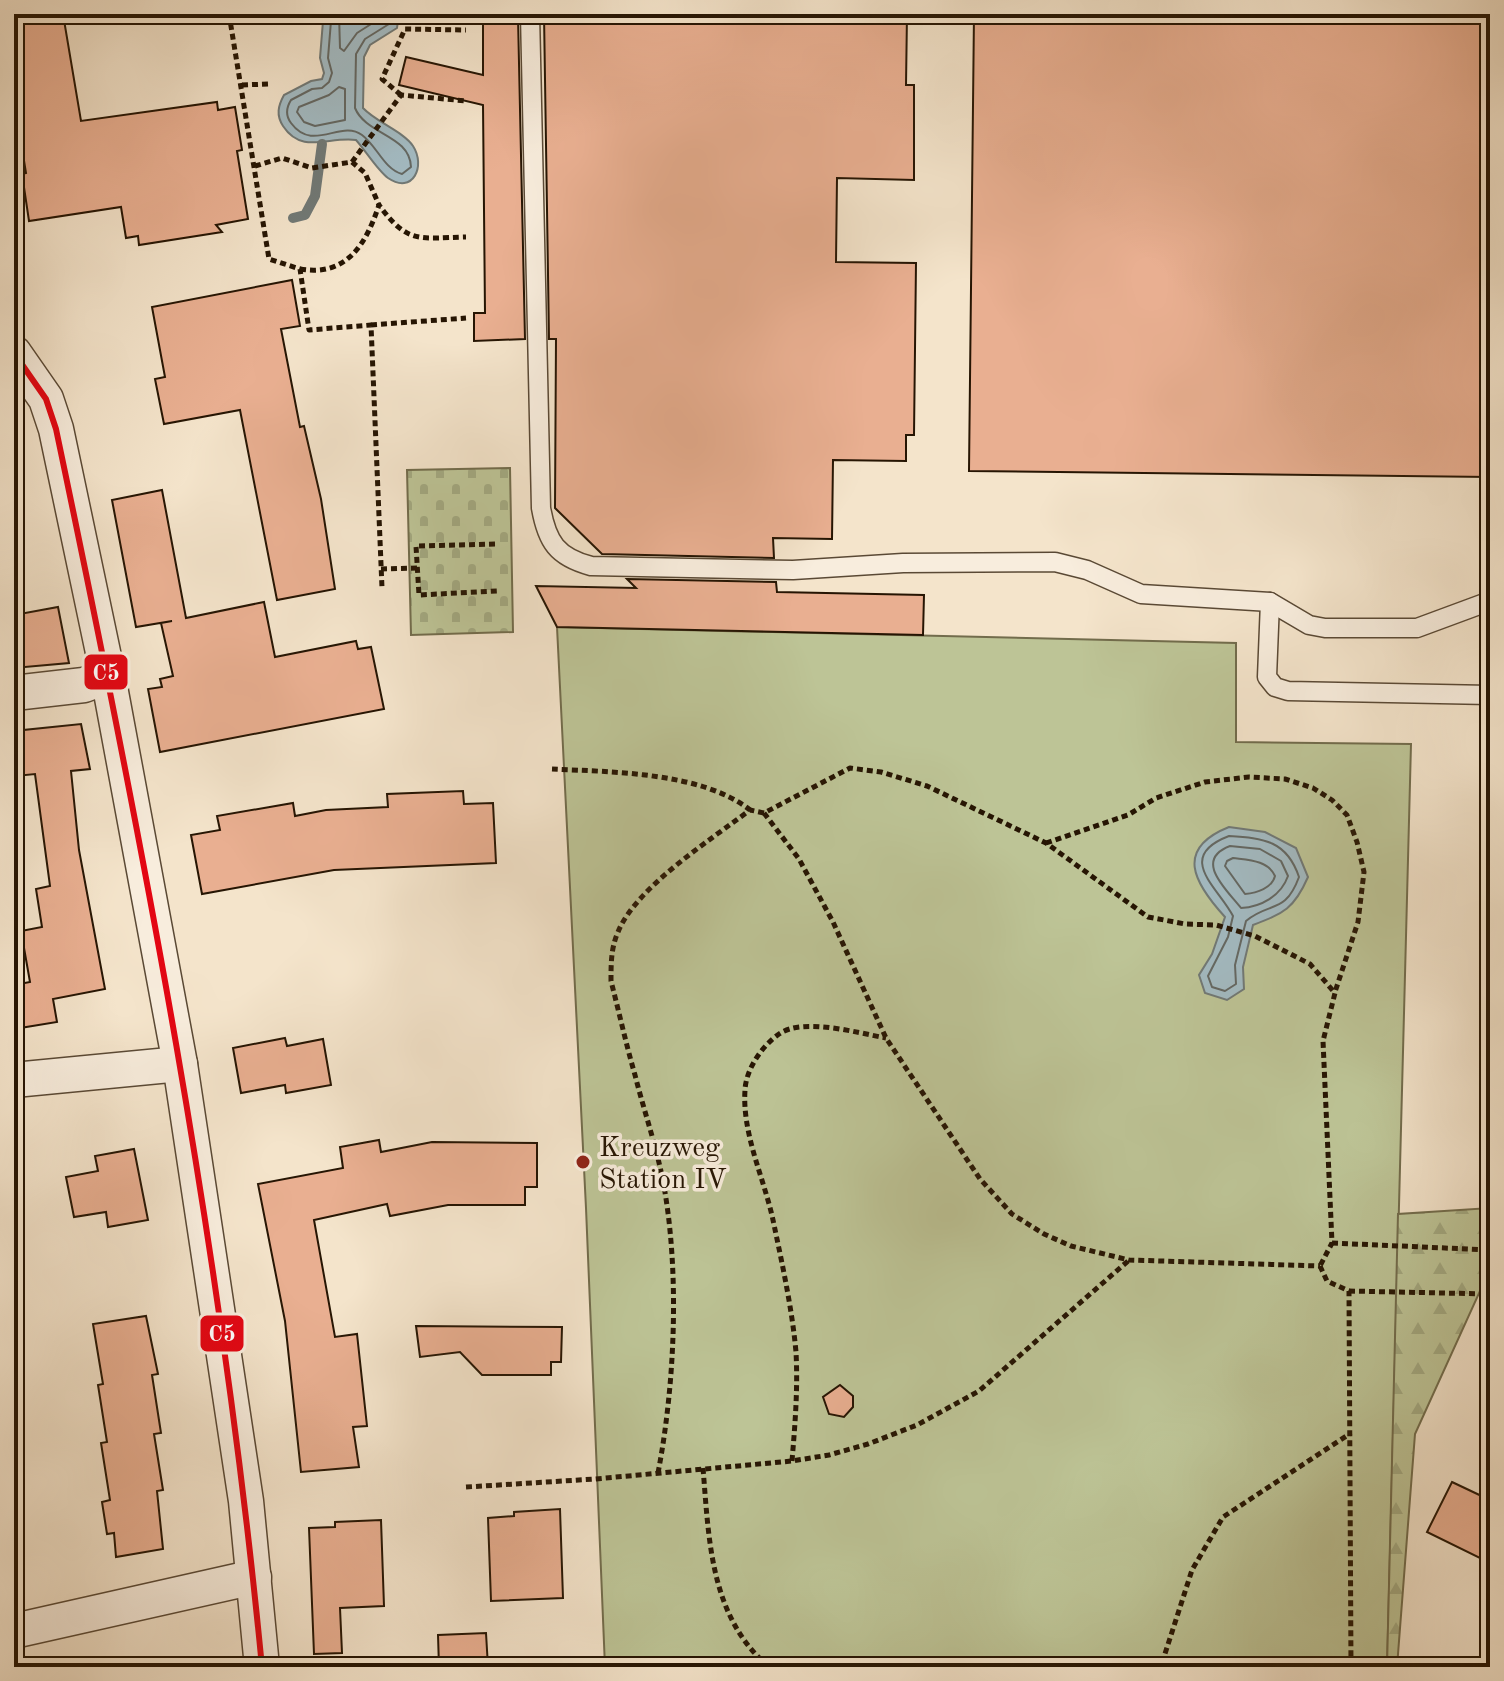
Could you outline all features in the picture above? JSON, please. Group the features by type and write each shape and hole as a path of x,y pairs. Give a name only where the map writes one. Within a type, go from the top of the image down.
{"street":[{"path":"19,369 46,399 56,429 108,676 180,1064 246,1501 262,1667"},
{"path":"14,693 84,685 108,676"},
{"path":"14,1080 180,1064"},
{"path":"14,1631 254,1577"}],"lane":[{"path":"530,14 541,508 545,531 556,548 571,561 591,566 793,570 903,563 1055,562 1087,570 1141,594 1270,602 1309,625 1325,628 1430,625 1490,601"},
{"path":"1270,602 1267,677 1275,687 1288,691 1490,695"}],"path":[{"path":"109,14 123,14"},
{"path":"229,14 269,259 318,272 336,267 359,250 371,231 379,205"},
{"path":"466,30 405,29 382,79 401,95 467,101"},
{"path":"242,85 268,84"},
{"path":"255,166 282,158 312,168 352,162 401,95"},
{"path":"352,162 365,173 379,205 394,225 411,237 466,237"},
{"path":"300,269 309,330 466,318"},
{"path":"371,325 382,588"},
{"path":"495,544 416,546 419,595 497,591"},
{"path":"381,569 418,568"},
{"path":"552,769 686,782 723,793 750,810 764,813 850,768 881,772 927,786 1046,843 1148,917 1185,924 1216,925 1255,936 1310,964 1335,993"},
{"path":"1046,843 1128,815 1156,798 1205,782 1249,777 1285,779 1313,788 1332,800 1347,815 1364,872 1358,922 1323,1041 1332,1243 1320,1266"},
{"path":"658,1473 668,1423 673,1283 669,1232 656,1146 611,981 611,954 618,931 640,900 681,863 750,810"},
{"path":"764,813 799,859 833,922 886,1038 980,1179 1012,1214 1071,1246 1129,1260 1320,1266"},
{"path":"792,1461 797,1408 796,1350 773,1219 745,1113 745,1086 758,1055 780,1033 798,1027 820,1027 886,1038"},
{"path":"1332,1243 1490,1250"},
{"path":"466,1487 792,1461 868,1444 917,1425 979,1391 1129,1260"},
{"path":"1320,1266 1327,1281 1349,1291 1490,1294"},
{"path":"1349,1291 1351,1667"},
{"path":"1162,1663 1192,1570 1223,1517 1351,1433"},
{"path":"703,1468 710,1548 718,1586 733,1625 751,1652 769,1667"},
{"path":"1149,1667 1162,1663 1182,1667"}],"green space":[{"path":"510,468 513,632 411,635 407,470"},
{"path":"557,627 1236,643 1236,742 1411,744 1387,1667 605,1667"},
{"path":"1490,1208 1490,1269 1415,1434 1397,1667 1387,1667 1398,1214"}],"water":[{"path":"310,14 399,14 397,28 370,45 364,57 363,108 413,146 418,162 415,176 410,181 404,183 388,178 356,140 307,142 290,135 283,126 279,110 284,95 311,81 322,79 324,73 320,58 323,21"},
{"path":"1229,827 1265,832 1296,848 1308,877 1293,903 1273,917 1253,925 1243,967 1244,989 1227,1000 1205,993 1199,975 1212,954 1225,917 1198,879 1195,856 1212,836"}],"building":[{"path":"14,14 63,14 81,121 217,102 218,110 235,107 242,150 237,151 248,219 216,225 222,232 139,245 138,236 126,238 121,207 29,221 22,174 26,173 14,99"},
{"path":"544,14 907,14 906,85 914,85 914,180 837,178 836,262 916,263 914,435 906,435 906,461 833,460 832,539 773,538 774,558 602,554 555,508 556,339 549,339"},
{"path":"974,14 1490,14 1490,477 969,471"},
{"path":"518,17 525,339 474,341 474,313 485,313 483,105 399,85 406,57 483,75 483,19"},
{"path":"292,280 300,326 281,329 300,427 304,426 321,499 335,589 277,600 240,410 164,424 155,379 165,377 152,307"},
{"path":"162,490 186,618 264,602 275,657 356,641 358,649 371,647 384,709 160,752 148,689 162,687 160,679 173,676 161,623 172,621 136,627 112,500"},
{"path":"627,579 776,582 777,592 924,595 923,635 557,627 536,586 636,588"},
{"path":"58,607 69,663 14,668 14,615"},
{"path":"81,724 90,769 71,771 79,850 105,989 53,999 57,1022 14,1029 14,985 30,982 21,931 42,927 36,889 50,886 35,774 16,776 14,731"},
{"path":"463,791 464,804 493,803 496,863 334,870 202,894 191,835 220,830 217,816 293,803 295,816 326,810 388,807 387,794"},
{"path":"285,1038 287,1046 323,1039 331,1085 286,1093 285,1085 241,1093 233,1048"},
{"path":"379,1140 381,1152 432,1142 537,1143 537,1187 525,1187 525,1205 448,1205 390,1216 387,1204 314,1220 335,1337 357,1334 367,1426 353,1427 359,1467 301,1472 285,1321 258,1184 343,1168 340,1147"},
{"path":"134,1149 148,1220 108,1227 106,1212 74,1217 66,1177 98,1171 95,1156"},
{"path":"146,1316 158,1374 152,1375 161,1433 154,1434 163,1490 157,1491 163,1549 116,1557 114,1533 107,1534 102,1502 110,1500 101,1443 107,1442 98,1385 103,1384 93,1324"},
{"path":"416,1326 562,1327 561,1362 551,1362 551,1375 482,1375 460,1352 420,1357"},
{"path":"840,1385 853,1396 853,1407 844,1417 829,1414 823,1397"},
{"path":"1452,1482 1490,1500 1490,1563 1427,1532"},
{"path":"560,1509 563,1598 491,1601 488,1518 514,1516 514,1512"},
{"path":"381,1520 384,1606 340,1608 342,1653 314,1654 309,1528 335,1527 335,1522"},
{"path":"486,1633 488,1667 439,1667 438,1635"}],"waterway":[{"path":"293,218 305,215 315,196 322,144"}],"transit line":[{"name":"C5","path":"14,353 46,399 56,429 119,736 202,1200 225,1355 262,1667"}],"place":[{"name":"Kreuzweg Station IV","path":"583,1162"}]}
